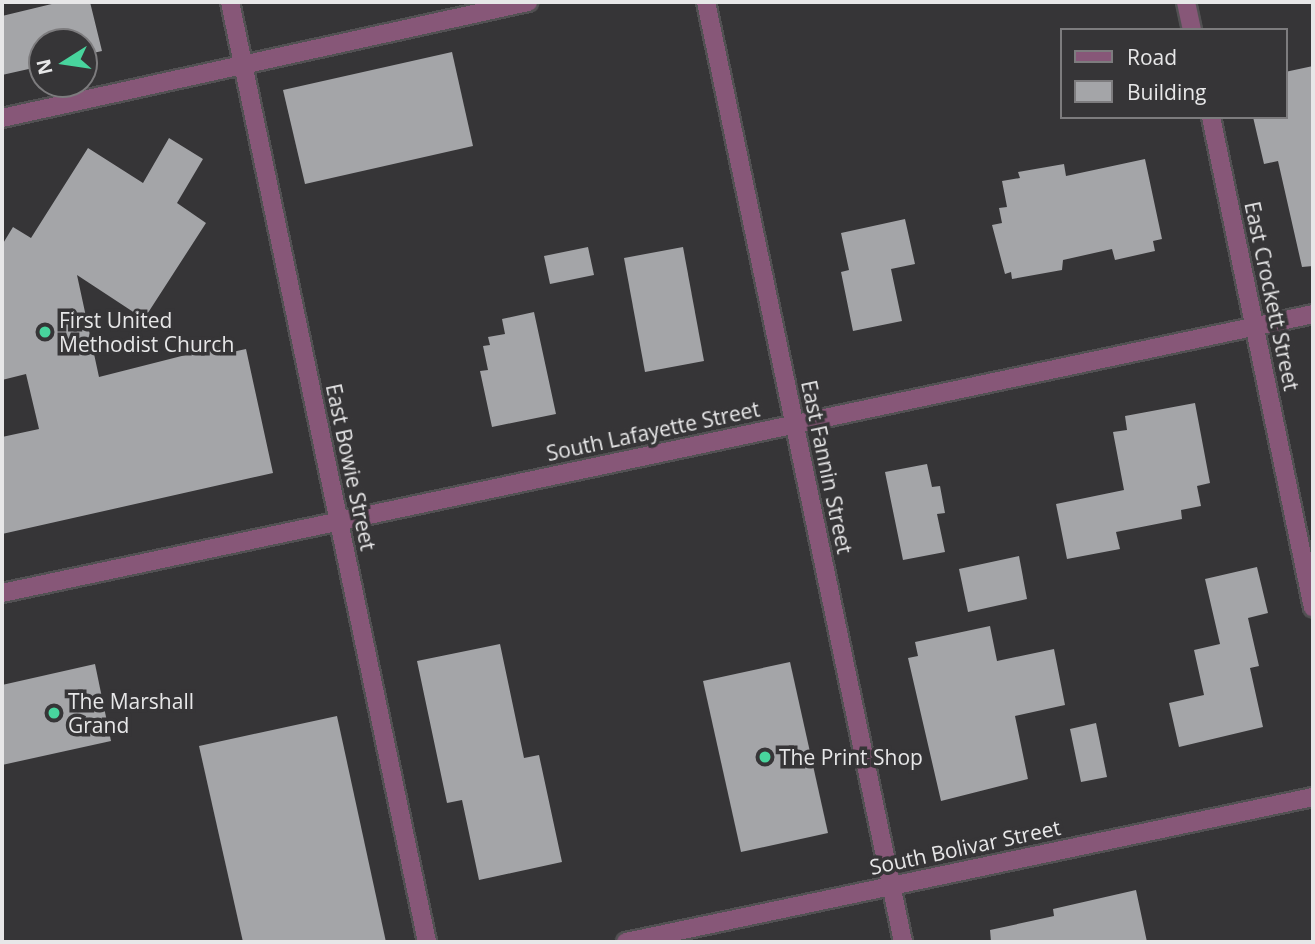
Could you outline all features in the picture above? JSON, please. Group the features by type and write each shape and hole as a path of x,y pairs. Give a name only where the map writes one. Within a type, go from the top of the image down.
{"street":[{"name":"East Bowie Street","path":"230,2 427,942"},
{"path":"2,118 528,2"},
{"name":"East Fannin Street","path":"706,2 903,942"},
{"path":"1186,2 1192,28"},
{"name":"East Crockett Street","path":"1211,119 1313,608"},
{"name":"South Lafayette Street","path":"2,593 1313,314"},
{"name":"South Bolivar Street","path":"626,942 1313,797"}],"building":[{"path":"60,2 90,2 96,28 28,28 28,69 2,75 2,16"},
{"path":"98,35 102,51 98,52"},
{"path":"452,52 473,146 305,184 283,90"},
{"path":"1313,66 1313,266 1302,267 1278,161 1264,164 1253,119 1287,119 1287,72"},
{"name":"First United Methodist Church","path":"169,138 203,159 177,203 206,223 144,319 77,275 99,377 221,346 223,354 246,349 273,473 2,534 2,437 39,429 26,374 2,380 2,245 13,227 31,238 88,148 143,183"},
{"path":"1145,159 1162,239 1153,241 1155,251 1115,260 1112,249 1063,260 1062,270 1012,279 1011,272 1005,274 992,225 1002,223 999,208 1007,207 1002,181 1020,178 1018,172 1064,164 1066,176"},
{"path":"905,219 915,264 891,269 902,321 853,331 841,272 849,270 841,233"},
{"path":"588,247 594,275 550,284 544,256"},
{"path":"683,247 704,361 645,372 624,258"},
{"path":"534,312 556,414 492,427 480,371 488,370 483,346 490,345 488,337 505,334 502,319"},
{"path":"1195,403 1210,483 1197,486 1201,506 1181,510 1182,519 1116,532 1120,549 1067,559 1056,504 1124,490 1113,432 1127,430 1125,416"},
{"path":"927,464 932,487 940,486 945,513 937,514 945,552 903,560 885,472"},
{"path":"1019,556 1027,599 968,612 959,569"},
{"path":"1257,567 1268,613 1248,618 1259,666 1250,668 1263,727 1179,747 1169,703 1204,695 1194,650 1220,644 1205,579"},
{"path":"990,626 997,661 1054,649 1065,705 1015,716 1028,779 941,801 908,658 918,656 915,642"},
{"path":"500,644 524,758 539,755 562,862 479,880 462,800 447,803 417,661"},
{"name":"The Print Shop","path":"790,662 828,833 741,852 703,681"},
{"name":"The Marshall Grand","path":"95,664 111,741 2,765 2,685"},
{"path":"337,716 386,942 243,942 199,746"},
{"path":"1096,723 1107,777 1081,782 1070,729"},
{"path":"1136,890 1147,942 991,942 990,930 1054,916 1053,909"}],"place":[{"name":"First United Methodist Church","path":"45,332"},
{"name":"The Marshall Grand","path":"54,713"},
{"name":"The Print Shop","path":"765,757"}]}
